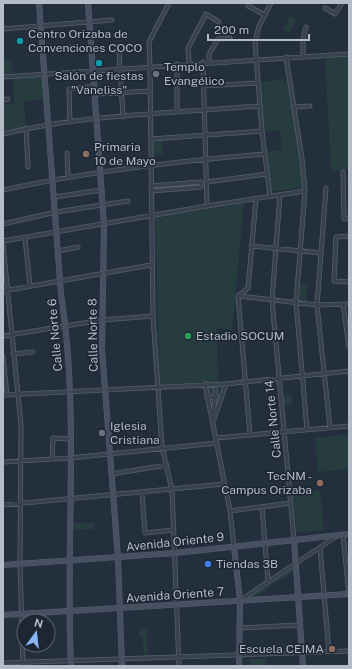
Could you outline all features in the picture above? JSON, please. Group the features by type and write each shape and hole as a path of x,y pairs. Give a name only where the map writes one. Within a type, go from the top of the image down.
{"street":[{"name":"Calle Norte 6","path":"40,3 60,281 66,325 70,391 69,561 71,664"},
{"name":"Calle Norte 8","path":"88,3 96,94 104,224 102,350 118,558 122,666"},
{"path":"168,3 148,42 151,114 151,265 157,387 162,447 172,490 180,666"},
{"path":"249,3 248,6 265,15"},
{"path":"270,196 262,131 256,59 256,35 271,3"},
{"path":"324,8 335,14 342,3"},
{"path":"189,64 188,48 206,14 219,22"},
{"path":"3,29 112,20"},
{"path":"303,56 303,39 306,27"},
{"path":"209,62 209,54 218,39 230,38"},
{"path":"43,49 75,47"},
{"path":"118,51 123,116"},
{"path":"3,77 203,62 349,54"},
{"path":"286,58 303,167 305,191 296,303 307,430"},
{"path":"203,62 207,206"},
{"path":"176,64 177,112"},
{"path":"204,86 258,83"},
{"path":"70,122 69,89 95,86"},
{"path":"96,94 150,91"},
{"path":"3,100 8,99"},
{"path":"3,134 49,124 123,116 260,106"},
{"path":"294,106 310,106"},
{"path":"26,128 28,167"},
{"path":"151,139 262,131"},
{"path":"67,153 68,177"},
{"path":"3,190 100,171 151,164 264,154"},
{"path":"343,172 344,219 349,218"},
{"path":"207,182 267,174"},
{"path":"151,186 200,182 201,187 151,191"},
{"path":"179,184 179,189"},
{"path":"326,188 317,305 330,428"},
{"path":"55,197 101,190"},
{"path":"20,613 21,462 19,394 5,291 3,243 207,206 305,191"},
{"name":"Calle Norte 14","path":"280,194 272,300 291,503 303,666"},
{"path":"238,296 248,288 256,199"},
{"path":"3,224 56,212 128,202"},
{"path":"349,236 336,237 335,282 349,282"},
{"path":"26,238 30,286"},
{"path":"252,246 321,253"},
{"path":"58,250 78,247"},
{"path":"5,291 151,265"},
{"path":"238,296 317,305 349,304"},
{"path":"238,296 250,435"},
{"path":"343,304 349,347"},
{"path":"3,336 102,320 153,316"},
{"path":"13,354 33,352"},
{"path":"3,357 5,395 226,384 349,372"},
{"path":"205,384 207,398 213,415"},
{"path":"216,384 213,422 230,511 240,600 239,666"},
{"path":"213,415 222,399 226,384"},
{"path":"207,398 215,397 222,399"},
{"path":"3,462 21,462 52,458 70,458 110,454 250,435 349,426"},
{"path":"52,458 53,438 70,439"},
{"path":"111,474 167,465"},
{"path":"3,505 142,493 224,484"},
{"path":"142,493 144,533 174,530"},
{"path":"230,511 291,503"},
{"path":"262,507 268,581"},
{"name":"Avenida Oriente 9","path":"3,565 175,553 349,534"},
{"path":"240,600 340,535 349,594"},
{"path":"320,548 323,597 329,652"},
{"name":"Avenida Oriente 7","path":"37,613 177,606 240,600 298,599 349,594"},
{"name":"Avenida Oriente 7","path":"3,615 16,614"},
{"path":"240,628 300,625"},
{"path":"3,663 71,664 122,658 179,658 349,651"},
{"path":"22,653 23,664"}],"green space":[{"path":"290,16 297,20 290,32 283,29"},
{"path":"349,55 349,170 331,171 325,57"},
{"path":"3,59 11,59 13,73 3,74"},
{"path":"44,76 45,99 14,103 13,78"},
{"path":"283,79 284,82 287,81 302,171 303,188 273,191 270,189 266,151 282,150 280,131 264,132 259,83"},
{"path":"24,102 26,127 3,131 3,105"},
{"path":"162,140 163,154 153,155 153,141"},
{"path":"244,204 232,330 217,327 218,382 160,384 155,217"},
{"path":"300,284 307,285 306,301 299,300"},
{"path":"221,386 223,389 215,412 212,411 209,388"},
{"path":"292,394 293,405 284,406 282,395"},
{"path":"349,434 349,469 318,472 315,438"},
{"path":"320,490 324,530 297,533 293,493"},
{"path":"71,523 94,523 94,529 71,530"},
{"path":"293,568 293,572 254,598 248,598"},
{"path":"142,628 147,628 148,657 144,657 143,637 139,637 139,630 142,630"},
{"path":"250,659 266,659 267,666 250,666"}],"place":[{"name":"Centro Orizaba de Convenciones COCO","path":"20,41"},
{"name":"Salón de fiestas \"Vaneliss\"","path":"99,63"},
{"name":"Templo Evangélico","path":"156,74"},
{"name":"Primaria 10 de Mayo","path":"86,154"},
{"name":"Estadio SOCUM","path":"188,336"},
{"name":"Iglesia Cristiana","path":"102,433"},
{"name":"TecNM - Campus Orizaba","path":"320,483"},
{"name":"Tiendas 3B","path":"208,564"},
{"name":"Escuela CEIMA","path":"332,649"}]}
